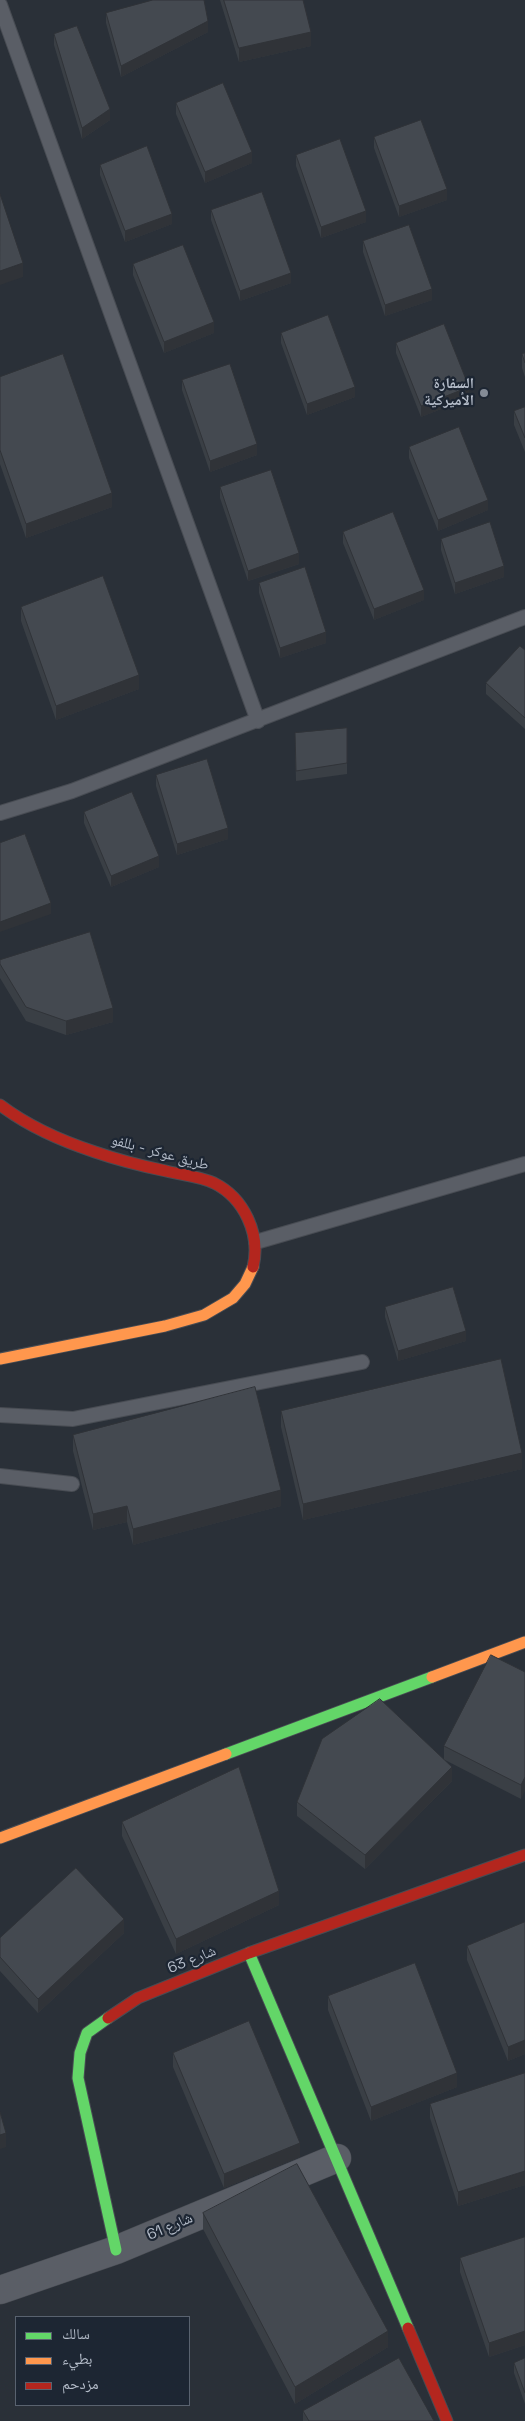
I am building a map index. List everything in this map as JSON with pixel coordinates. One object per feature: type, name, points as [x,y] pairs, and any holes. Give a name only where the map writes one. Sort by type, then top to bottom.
[{"type":"street","name":"طريق عوكر - بللفو","points":[[0,1105],[34,1128],[60,1140],[104,1155],[216,1184],[239,1203],[248,1218],[256,1242],[251,1268],[241,1291],[226,1304],[206,1315],[164,1326],[0,1359]]},
{"type":"street","points":[[0,1838],[525,1642]]},
{"type":"street","name":"شارع 63","points":[[116,2250],[78,2078],[80,2053],[87,2034],[138,1998],[249,1953],[525,1855]]},
{"type":"street","points":[[249,1953],[446,2421]]},
{"type":"street","name":"شارع 61","points":[[0,2290],[116,2250],[336,2158]]},
{"type":"lane","points":[[0,5],[258,721]]},
{"type":"lane","points":[[0,813],[72,791],[525,617]]},
{"type":"lane","points":[[256,1242],[525,1164]]},
{"type":"lane","points":[[0,1414],[73,1419],[362,1362]]},
{"type":"lane","points":[[0,1476],[72,1484]]},
{"type":"building","points":[[153,0],[204,0],[208,21],[121,66],[106,13]]},
{"type":"building","points":[[224,0],[303,0],[311,32],[239,48]]},
{"type":"building","points":[[77,26],[110,109],[82,128],[54,34]]},
{"type":"building","points":[[223,83],[252,152],[205,172],[176,103]]},
{"type":"building","points":[[421,120],[447,189],[399,206],[374,137]]},
{"type":"building","points":[[340,139],[366,211],[321,227],[296,155]]},
{"type":"building","points":[[147,146],[172,214],[125,231],[100,165]]},
{"type":"building","points":[[262,192],[291,273],[240,291],[211,210]]},
{"type":"building","points":[[0,194],[23,263],[0,271]]},
{"type":"building","points":[[409,225],[432,289],[385,305],[363,241]]},
{"type":"building","points":[[183,245],[214,322],[164,342],[133,264]]},
{"type":"building","points":[[328,315],[355,387],[307,404],[281,333]]},
{"type":"building","points":[[444,324],[469,387],[421,406],[396,343]]},
{"type":"building","points":[[63,354],[112,493],[26,524],[0,450],[0,377]]},
{"type":"building","points":[[230,364],[257,444],[210,461],[182,380]]},
{"type":"building","points":[[525,407],[525,438],[514,411]]},
{"type":"building","points":[[459,427],[488,500],[438,520],[409,447]]},
{"type":"building","points":[[271,470],[299,553],[248,571],[220,487]]},
{"type":"building","points":[[393,512],[424,590],[374,609],[343,532]]},
{"type":"building","points":[[490,522],[504,566],[455,583],[441,539]]},
{"type":"building","points":[[305,567],[326,632],[280,648],[259,583]]},
{"type":"building","points":[[103,576],[139,675],[56,706],[21,607]]},
{"type":"building","points":[[520,646],[525,650],[525,718],[486,683]]},
{"type":"building","points":[[347,728],[347,763],[296,771],[295,733]]},
{"type":"building","points":[[207,759],[228,828],[177,844],[156,775]]},
{"type":"building","points":[[132,792],[159,856],[111,876],[84,812]]},
{"type":"building","points":[[25,834],[51,903],[0,922],[0,843]]},
{"type":"building","points":[[90,932],[113,1008],[66,1021],[26,1007],[0,964],[0,960]]},
{"type":"building","points":[[453,1287],[466,1331],[398,1351],[385,1307]]},
{"type":"building","points":[[501,1359],[522,1453],[303,1504],[281,1411]]},
{"type":"building","points":[[255,1387],[281,1490],[133,1529],[127,1506],[93,1514],[73,1435]]},
{"type":"building","points":[[491,1655],[525,1672],[525,1777],[521,1785],[444,1746]]},
{"type":"building","points":[[380,1699],[452,1767],[365,1855],[297,1802],[322,1739]]},
{"type":"building","points":[[239,1767],[279,1891],[176,1939],[122,1822]]},
{"type":"building","points":[[76,1868],[124,1919],[38,1999],[0,1957],[0,1938]]},
{"type":"building","points":[[525,1922],[525,2040],[508,2047],[467,1946]]},
{"type":"building","points":[[415,1963],[457,2073],[371,2107],[328,1996]]},
{"type":"building","points":[[249,2021],[300,2143],[224,2174],[173,2053]]},
{"type":"building","points":[[525,2073],[525,2171],[458,2192],[430,2104]]},
{"type":"building","points":[[0,2112],[6,2133],[0,2135]]},
{"type":"building","points":[[297,2164],[388,2331],[295,2387],[203,2213]]},
{"type":"building","points":[[525,2237],[525,2331],[489,2343],[460,2258]]},
{"type":"building","points":[[399,2358],[434,2421],[309,2421],[303,2411]]},
{"type":"building","points":[[525,2358],[525,2393],[514,2363]]},
{"type":"traffic: fast","points":[[226,1754],[432,1677]]},
{"type":"traffic: fast","points":[[249,1953],[408,2328]]},
{"type":"traffic: fast","points":[[108,2018],[87,2033],[80,2053],[78,2078],[116,2250]]},
{"type":"traffic: slow","points":[[0,1359],[165,1326],[204,1315],[233,1298],[245,1284],[253,1267]]},
{"type":"traffic: slow","points":[[432,1677],[525,1642]]},
{"type":"traffic: slow","points":[[0,1838],[226,1754]]},
{"type":"traffic: jam","points":[[0,1105],[34,1127],[70,1143],[130,1163],[202,1179],[214,1183],[225,1190],[242,1207],[248,1218],[255,1242],[253,1267]]},
{"type":"traffic: jam","points":[[108,2018],[138,1998],[249,1953],[525,1855]]},
{"type":"traffic: jam","points":[[408,2328],[447,2421]]},
{"type":"place","name":"السفارة الأميركية","points":[[484,393]]}]
